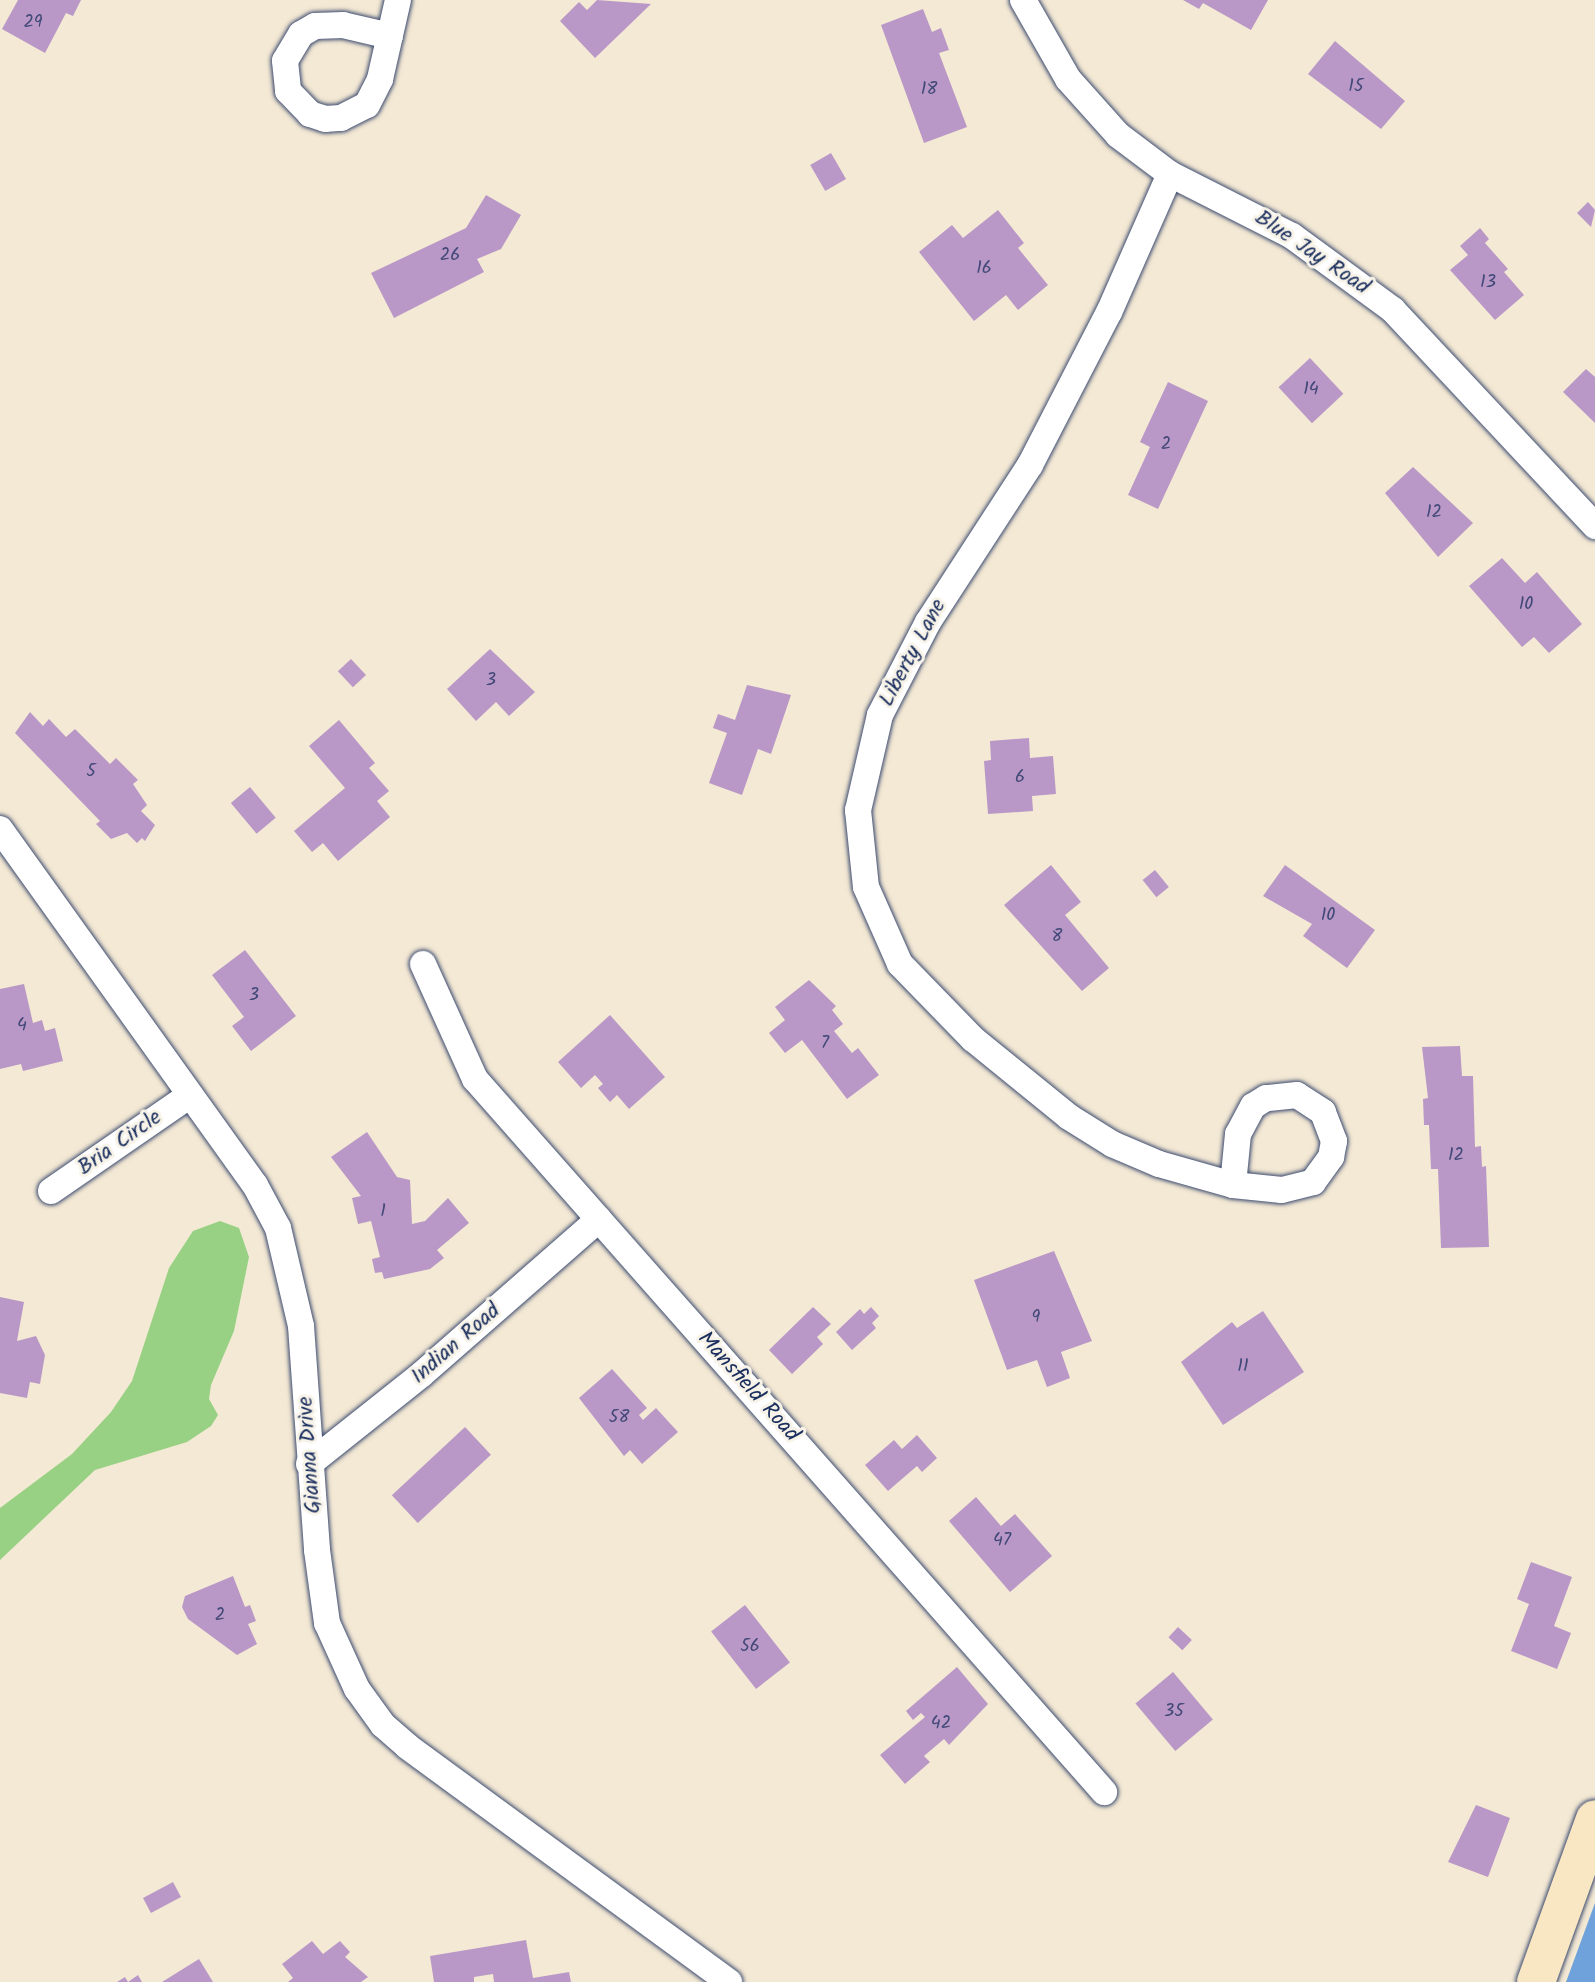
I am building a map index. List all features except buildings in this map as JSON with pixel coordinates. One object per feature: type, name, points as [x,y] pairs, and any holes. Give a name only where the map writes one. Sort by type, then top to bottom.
[{"type":"main road","points":[[1536,1982],[1595,1819]]},
{"type":"street","points":[[390,36],[398,0]]},
{"type":"street","name":"Blue Jay Road","points":[[1023,0],[1046,45],[1090,108],[1170,174],[1292,236],[1393,310],[1595,526]]},
{"type":"street","name":"Liberty Lane","points":[[1170,174],[1109,312],[1030,465],[928,622],[880,715],[858,810],[866,887],[900,964],[973,1039],[1069,1117],[1112,1144],[1233,1185]]},
{"type":"street","name":"Gianna Drive","points":[[0,829],[255,1185],[281,1240],[301,1326],[309,1464],[327,1623],[338,1653],[383,1725],[483,1805],[729,1982]]},
{"type":"street","name":"Mansfield Road","points":[[423,964],[475,1079],[1104,1792]]},
{"type":"street","name":"Bria Circle","points":[[51,1191],[190,1095]]},
{"type":"street","name":"Indian Road","points":[[309,1464],[422,1374],[599,1219]]},
{"type":"green space","points":[[220,1221],[239,1228],[249,1257],[234,1331],[211,1385],[209,1399],[218,1415],[211,1426],[187,1442],[95,1470],[0,1560],[0,1508],[72,1454],[111,1412],[132,1381],[169,1268],[193,1231]]},
{"type":"water","points":[[1595,1903],[1595,1982],[1566,1982]]}]
